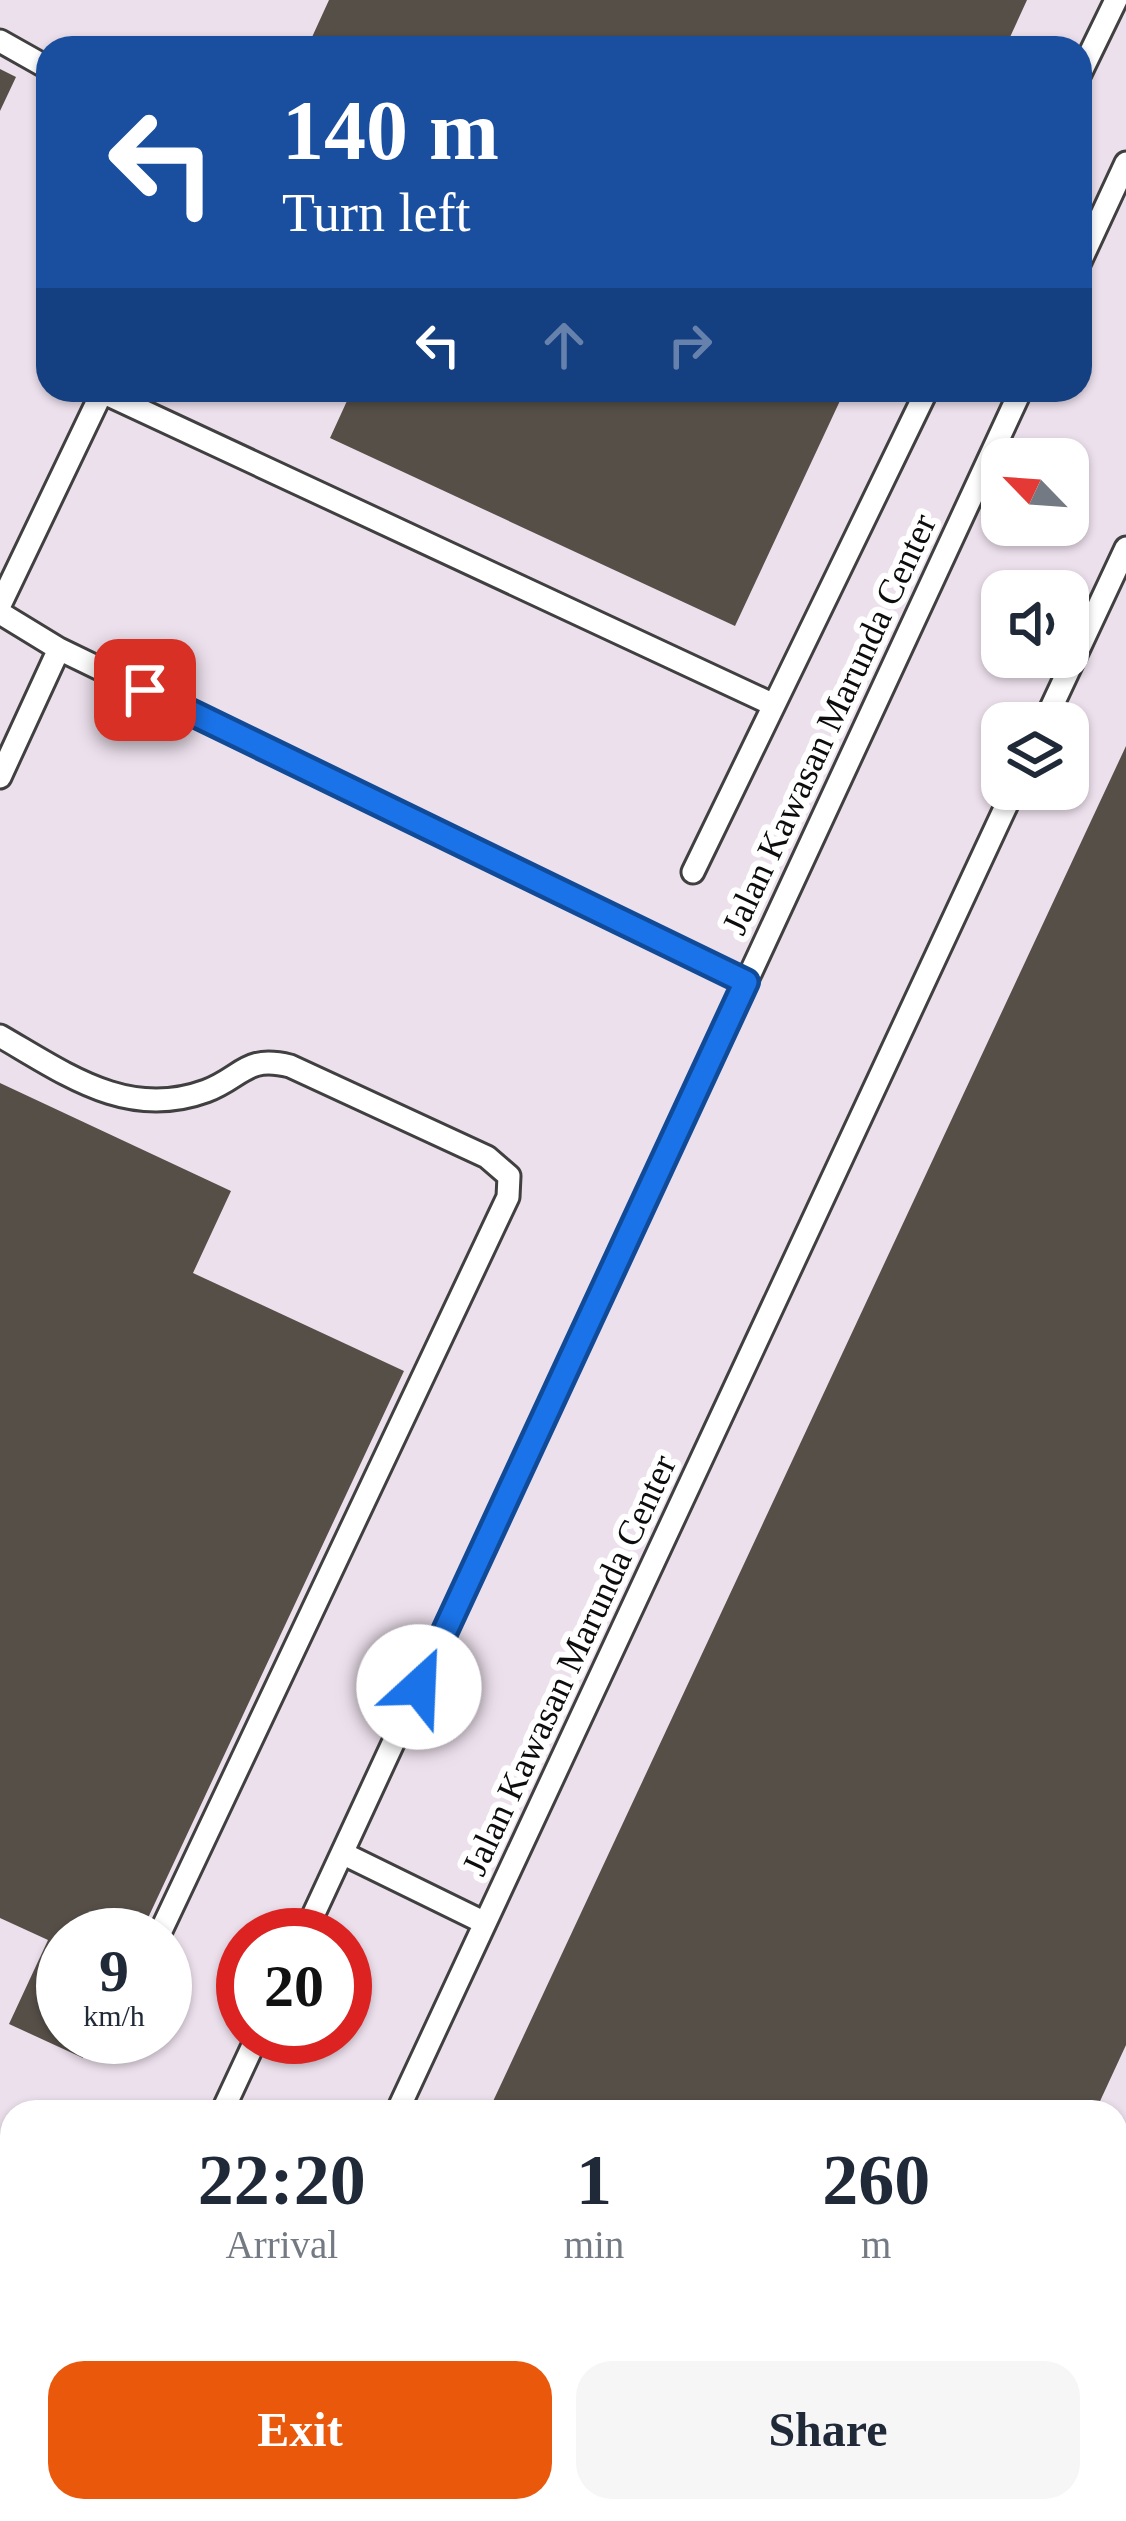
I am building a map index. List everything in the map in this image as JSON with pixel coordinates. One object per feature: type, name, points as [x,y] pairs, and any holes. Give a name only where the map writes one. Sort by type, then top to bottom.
[{"type":"lane","points":[[1092,49],[1116,0]]},
{"type":"lane","points":[[0,41],[36,61]]},
{"type":"lane","points":[[1092,236],[1126,163]]},
{"type":"lane","points":[[98,402],[0,609],[59,649],[746,982]]},
{"type":"lane","points":[[127,402],[774,705]]},
{"type":"lane","points":[[694,872],[921,402]]},
{"type":"lane","name":"Jalan Kawasan Marunda Center","points":[[317,1908],[1015,402]]},
{"type":"lane","points":[[1054,702],[1126,548]]},
{"type":"lane","points":[[0,777],[59,649]]},
{"type":"lane","name":"Jalan Kawasan Marunda Center","points":[[403,2100],[1003,810]]},
{"type":"lane","points":[[0,1036],[115,1097],[159,1101],[220,1084],[248,1064],[268,1061],[290,1066],[487,1157],[509,1176],[508,1197],[172,1908]]},
{"type":"lane","points":[[342,1853],[485,1923]]},
{"type":"lane","points":[[228,2100],[244,2064]]},
{"type":"shaded area","points":[[0,0],[1126,0],[1126,2100],[0,2100]]},
{"type":"building","points":[[329,0],[1027,0],[1010,36],[312,36]]},
{"type":"building","points":[[0,69],[16,77],[0,111]]},
{"type":"building","points":[[346,402],[839,402],[735,626],[330,438]]},
{"type":"building","points":[[1126,746],[1126,2045],[1101,2100],[494,2100]]},
{"type":"building","points":[[0,1083],[231,1191],[193,1273],[404,1371],[153,1908],[36,1908],[36,1934],[0,1918]]},
{"type":"building","points":[[36,1966],[36,2036],[9,2024]]},
{"type":"route","points":[[145,690],[746,982],[419,1687]]}]
